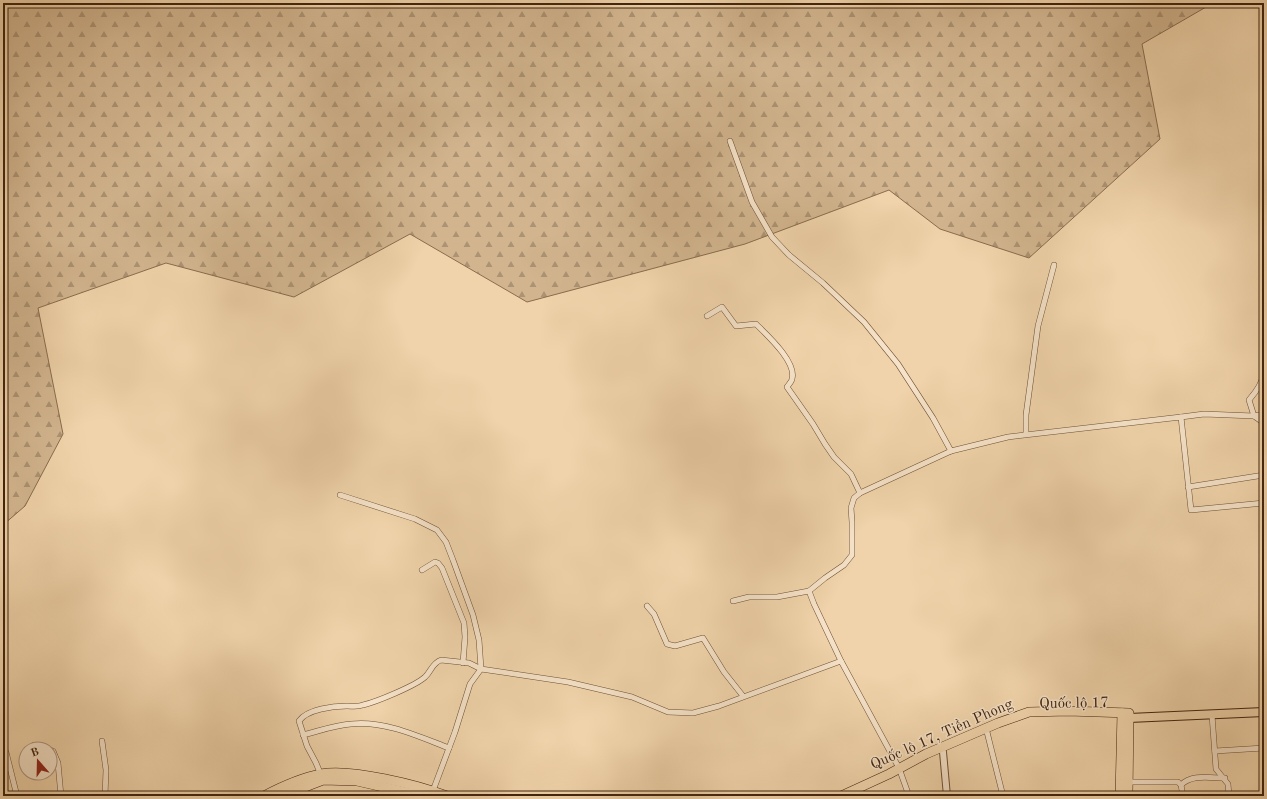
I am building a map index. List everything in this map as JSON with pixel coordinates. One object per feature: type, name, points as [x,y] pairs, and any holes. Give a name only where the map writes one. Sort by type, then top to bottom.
[{"type":"highway","name":"Quốc lộ 17, Tiền Phong","points":[[939,752],[998,723],[1029,712],[1068,711],[1125,715]]},
{"type":"highway","name":"Quốc lộ 17","points":[[939,752],[1007,724],[1031,718],[1053,716],[1125,715]]},
{"type":"highway","name":"Quốc lộ 17","points":[[1120,796],[1120,776],[1125,715]]},
{"type":"highway","name":"Quốc lộ 17","points":[[1125,715],[1128,796]]},
{"type":"highway","points":[[856,796],[927,756],[939,752]]},
{"type":"highway","name":"Quốc lộ 17, Tiền Phong","points":[[841,796],[900,771]]},
{"type":"highway","points":[[264,796],[284,786],[343,772],[382,779],[447,796]]},
{"type":"highway","points":[[282,796],[322,777],[357,781],[422,796]]},
{"type":"main road","points":[[1125,715],[1264,707]]},
{"type":"main road","points":[[1125,715],[1212,715],[1264,712]]},
{"type":"street","points":[[730,141],[752,202],[772,237],[789,255],[824,283],[864,322],[898,364],[933,418],[951,451]]},
{"type":"street","points":[[1026,434],[1026,415],[1038,326],[1054,265]]},
{"type":"street","points":[[707,316],[722,307],[736,326],[756,324],[775,344],[787,360],[792,372],[792,380],[787,387],[834,457],[851,474],[860,493]]},
{"type":"street","points":[[1264,373],[1263,380],[1257,392],[1249,400],[1254,416],[1264,422]]},
{"type":"street","points":[[733,601],[749,597],[777,597],[809,591],[844,565],[852,555],[852,522],[850,508],[854,498],[860,493],[951,451],[1026,434],[1204,414],[1254,416],[1264,414]]},
{"type":"street","points":[[1181,417],[1191,510],[1264,503]]},
{"type":"street","points":[[1188,487],[1264,475]]},
{"type":"street","points":[[340,495],[416,519],[437,530],[446,542],[473,615],[479,640],[480,669],[470,684],[450,748],[432,793]]},
{"type":"street","points":[[422,570],[435,562],[442,568],[464,624],[465,637],[463,663]]},
{"type":"street","points":[[809,591],[841,661],[900,771],[909,796]]},
{"type":"street","points":[[647,606],[654,614],[667,644],[675,646],[703,638],[724,672],[743,696]]},
{"type":"street","points":[[322,777],[310,754],[303,736],[299,721],[301,718],[322,708],[361,706],[372,703],[425,677],[437,661],[441,660],[469,663],[480,669],[568,682],[617,692],[668,712],[693,713],[719,706],[841,661]]},
{"type":"street","points":[[1212,715],[1216,769],[1225,778],[1228,784],[1228,796]]},
{"type":"street","points":[[303,736],[351,724],[372,724],[408,732],[450,748]]},
{"type":"street","points":[[987,732],[1003,796]]},
{"type":"street","points":[[102,741],[106,770],[105,796]]},
{"type":"street","points":[[1214,751],[1264,748]]},
{"type":"street","points":[[3,749],[6,752],[17,796]]},
{"type":"street","points":[[939,752],[947,796]]},
{"type":"street","points":[[58,763],[61,796]]},
{"type":"street","points":[[1115,796],[1120,776]]},
{"type":"street","points":[[1181,785],[1185,781],[1194,778],[1225,778]]},
{"type":"street","points":[[1128,782],[1178,782],[1181,785],[1183,796]]},
{"type":"green space","points":[[3,3],[1213,3],[1142,44],[1160,139],[1029,258],[940,229],[889,190],[745,244],[527,302],[410,234],[294,297],[166,263],[38,308],[63,434],[25,506],[3,525]]}]
